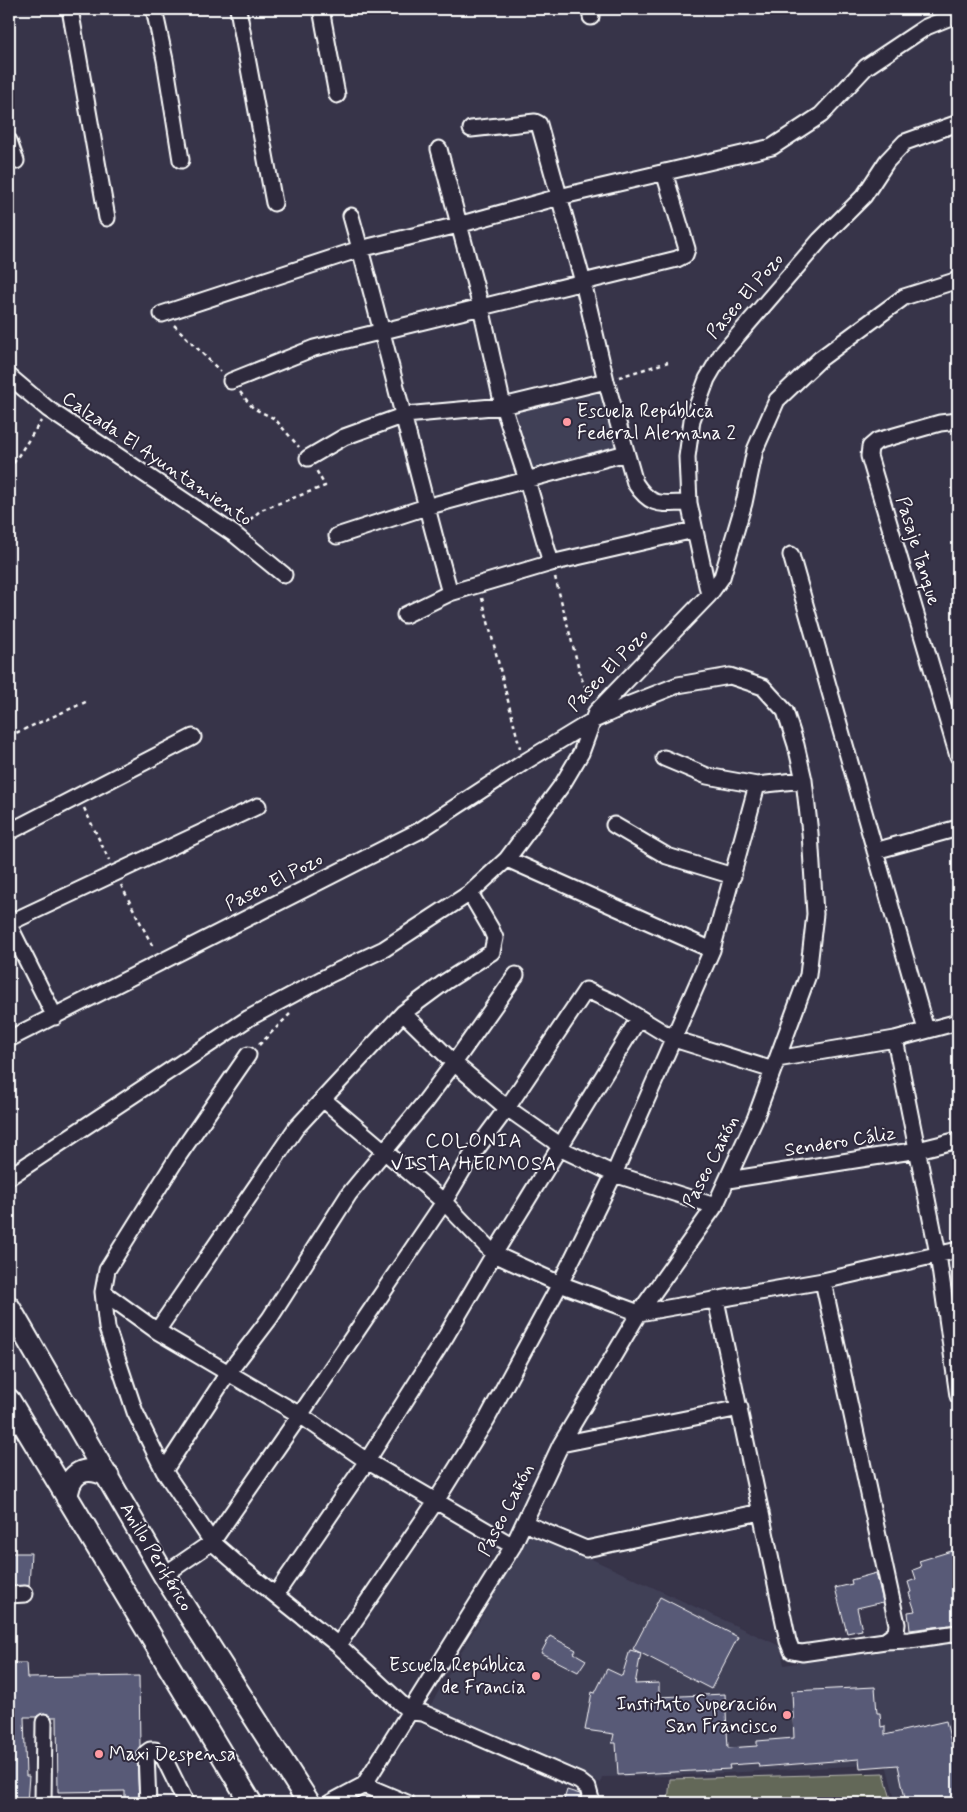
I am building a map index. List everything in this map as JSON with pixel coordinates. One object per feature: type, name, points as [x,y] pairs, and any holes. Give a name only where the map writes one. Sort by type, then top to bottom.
[{"type":"highway","name":"Anillo Periférico","points":[[9,1308],[164,1575],[309,1803]]},
{"type":"highway","points":[[9,1400],[251,1803]]},
{"type":"highway","points":[[68,1498],[68,1486],[74,1476],[85,1470],[97,1470],[108,1476]]},
{"type":"street","points":[[70,9],[107,218]]},
{"type":"street","points":[[154,9],[165,60],[180,160]]},
{"type":"street","points":[[238,9],[274,203]]},
{"type":"street","points":[[321,9],[337,95]]},
{"type":"street","points":[[162,314],[360,248],[458,225],[559,197],[772,147],[820,115],[866,67],[926,27],[958,14]]},
{"type":"street","points":[[471,130],[535,122],[539,124],[583,282],[606,380],[635,482],[642,494],[656,503],[689,503]]},
{"type":"street","name":"Paseo El Pozo","points":[[9,1039],[418,831],[594,716],[709,595],[689,503],[687,457],[692,420],[706,379],[721,355],[820,240],[864,196],[887,161],[905,142],[958,122]]},
{"type":"street","points":[[9,141],[16,161]]},
{"type":"street","points":[[439,149],[481,307],[503,406],[551,563]]},
{"type":"street","points":[[231,381],[314,348],[381,330],[677,259],[684,255],[687,249],[664,172]]},
{"type":"street","points":[[351,216],[405,415],[426,507],[450,593]]},
{"type":"street","points":[[709,595],[722,577],[744,502],[755,450],[777,400],[820,359],[904,296],[958,280]]},
{"type":"street","name":"Calzada El Ayuntamiento","points":[[9,376],[48,409],[234,534],[284,575]]},
{"type":"street","points":[[308,458],[344,437],[405,415],[503,406],[606,380]]},
{"type":"street","name":"Pasaje Tanque","points":[[958,421],[940,422],[877,441],[870,447],[869,456],[958,756]]},
{"type":"street","points":[[337,536],[426,507],[626,453]]},
{"type":"street","points":[[405,615],[450,593],[551,563],[694,530]]},
{"type":"street","points":[[791,554],[926,1030]]},
{"type":"street","name":"Paseo Cañón","points":[[330,1803],[364,1785],[513,1546],[561,1444],[640,1313],[715,1206],[755,1119],[808,975],[815,914],[810,833],[804,780],[796,745],[785,711],[763,687],[730,676],[678,685],[594,716]]},
{"type":"street","points":[[9,1177],[249,1018],[331,974],[384,949],[470,893],[507,859],[562,785],[581,753],[594,716]]},
{"type":"street","points":[[9,832],[193,738]]},
{"type":"street","points":[[664,758],[707,776],[757,785],[804,780]]},
{"type":"street","points":[[338,1645],[436,1501],[487,1419],[560,1284],[614,1174],[712,950],[757,785]]},
{"type":"street","points":[[55,1017],[9,924],[258,806]]},
{"type":"street","points":[[614,825],[667,856],[733,876]]},
{"type":"street","points":[[875,851],[958,828]]},
{"type":"street","points":[[507,859],[712,950]]},
{"type":"street","points":[[157,1331],[296,1128],[402,1013],[445,982],[492,952],[495,938],[470,893]]},
{"type":"street","points":[[164,1471],[228,1373],[270,1318],[349,1194],[454,1063],[516,974]]},
{"type":"street","points":[[164,1575],[212,1542],[444,1202],[470,1158],[507,1108],[586,990],[615,1003],[674,1039],[775,1064],[895,1039],[958,1022]]},
{"type":"street","points":[[402,1013],[454,1063],[507,1108],[554,1141],[559,1148],[614,1174],[715,1206]]},
{"type":"street","points":[[276,1594],[367,1461],[446,1336],[494,1254],[640,1018]]},
{"type":"street","points":[[895,1039],[938,1254],[956,1366],[958,1396]]},
{"type":"street","points":[[248,1055],[179,1155],[107,1270],[103,1292],[107,1328],[135,1412],[164,1471],[212,1542],[338,1645],[410,1712],[423,1713],[579,1781],[588,1788],[592,1803]]},
{"type":"street","points":[[322,1099],[444,1202],[494,1254],[560,1284],[640,1313],[823,1281],[958,1250]]},
{"type":"street","name":"Sendero Cáliz","points":[[728,1180],[918,1150],[958,1140]]},
{"type":"street","points":[[823,1281],[897,1624],[896,1633],[885,1640]]},
{"type":"street","points":[[103,1292],[157,1331],[300,1415],[367,1461],[513,1546]]},
{"type":"street","points":[[716,1300],[740,1408],[760,1512],[792,1652],[802,1653],[885,1640],[910,1640],[958,1633]]},
{"type":"street","points":[[561,1444],[740,1408]]},
{"type":"street","points":[[524,1523],[586,1549],[760,1512]]},
{"type":"street","points":[[9,1595],[25,1594]]},
{"type":"street","points":[[43,1803],[44,1722]]},
{"type":"street","points":[[148,1803],[146,1753],[150,1750],[155,1750],[164,1758],[186,1803]]},
{"type":"street","points":[[364,1785],[407,1803]]},
{"type":"path","points":[[162,314],[231,381],[253,408],[275,419],[308,458],[325,486],[262,510],[234,534]]},
{"type":"path","points":[[606,380],[668,362]]},
{"type":"path","points":[[9,470],[48,409]]},
{"type":"path","points":[[551,563],[581,676],[594,716]]},
{"type":"path","points":[[478,585],[523,763]]},
{"type":"path","points":[[9,736],[88,701]]},
{"type":"shaded area","name":"Escuela República Federal Alemana 2","points":[[602,375],[622,449],[532,470],[512,396]]},
{"type":"shaded area","name":"Instituto Superación San Francisco","points":[[531,1531],[780,1646],[784,1665],[958,1636],[958,1803],[896,1803],[886,1764],[668,1776],[602,1777],[601,1783],[429,1708]]},
{"type":"green space","points":[[884,1773],[892,1803],[668,1803],[670,1779]]},
{"type":"building","points":[[958,1549],[958,1624],[910,1630],[908,1612],[915,1611],[909,1593],[911,1592],[908,1582],[916,1579],[913,1570],[921,1567],[919,1561]]},
{"type":"building","points":[[9,1553],[31,1553],[29,1586],[9,1586],[11,1567],[9,1567]]},
{"type":"building","points":[[876,1573],[883,1602],[857,1608],[862,1630],[847,1633],[835,1588],[852,1584],[851,1580]]},
{"type":"building","points":[[660,1597],[738,1637],[711,1689],[633,1649]]},
{"type":"building","points":[[550,1636],[576,1650],[574,1653],[586,1660],[578,1672],[541,1653]]},
{"type":"building","points":[[630,1650],[641,1653],[635,1684],[659,1683],[659,1697],[725,1694],[728,1748],[757,1746],[757,1741],[794,1738],[792,1691],[875,1687],[877,1713],[880,1713],[881,1727],[885,1726],[885,1735],[946,1721],[958,1772],[958,1803],[906,1803],[898,1765],[860,1768],[859,1759],[759,1767],[758,1763],[729,1765],[730,1769],[618,1775],[616,1743],[612,1743],[614,1734],[585,1730],[592,1692],[595,1693],[607,1669],[622,1676]]},
{"type":"building","name":"Maxi Despensa","points":[[9,1663],[26,1663],[27,1678],[139,1676],[140,1746],[137,1753],[139,1803],[125,1803],[125,1791],[58,1792],[57,1717],[44,1713],[36,1717],[24,1717],[26,1776],[29,1776],[27,1803],[9,1803]]},
{"type":"building","points":[[567,1790],[580,1794],[582,1803],[563,1803]]},
{"type":"place","name":"Escuela República Federal Alemana 2","points":[[567,422]]},
{"type":"place","name":"Escuela República de Francia","points":[[536,1676]]},
{"type":"place","name":"Instituto Superación San Francisco","points":[[787,1715]]},
{"type":"place","name":"Maxi Despensa","points":[[99,1754]]},
{"type":"district","name":"COLONIA VISTA HERMOSA","points":[[474,1152]]}]
